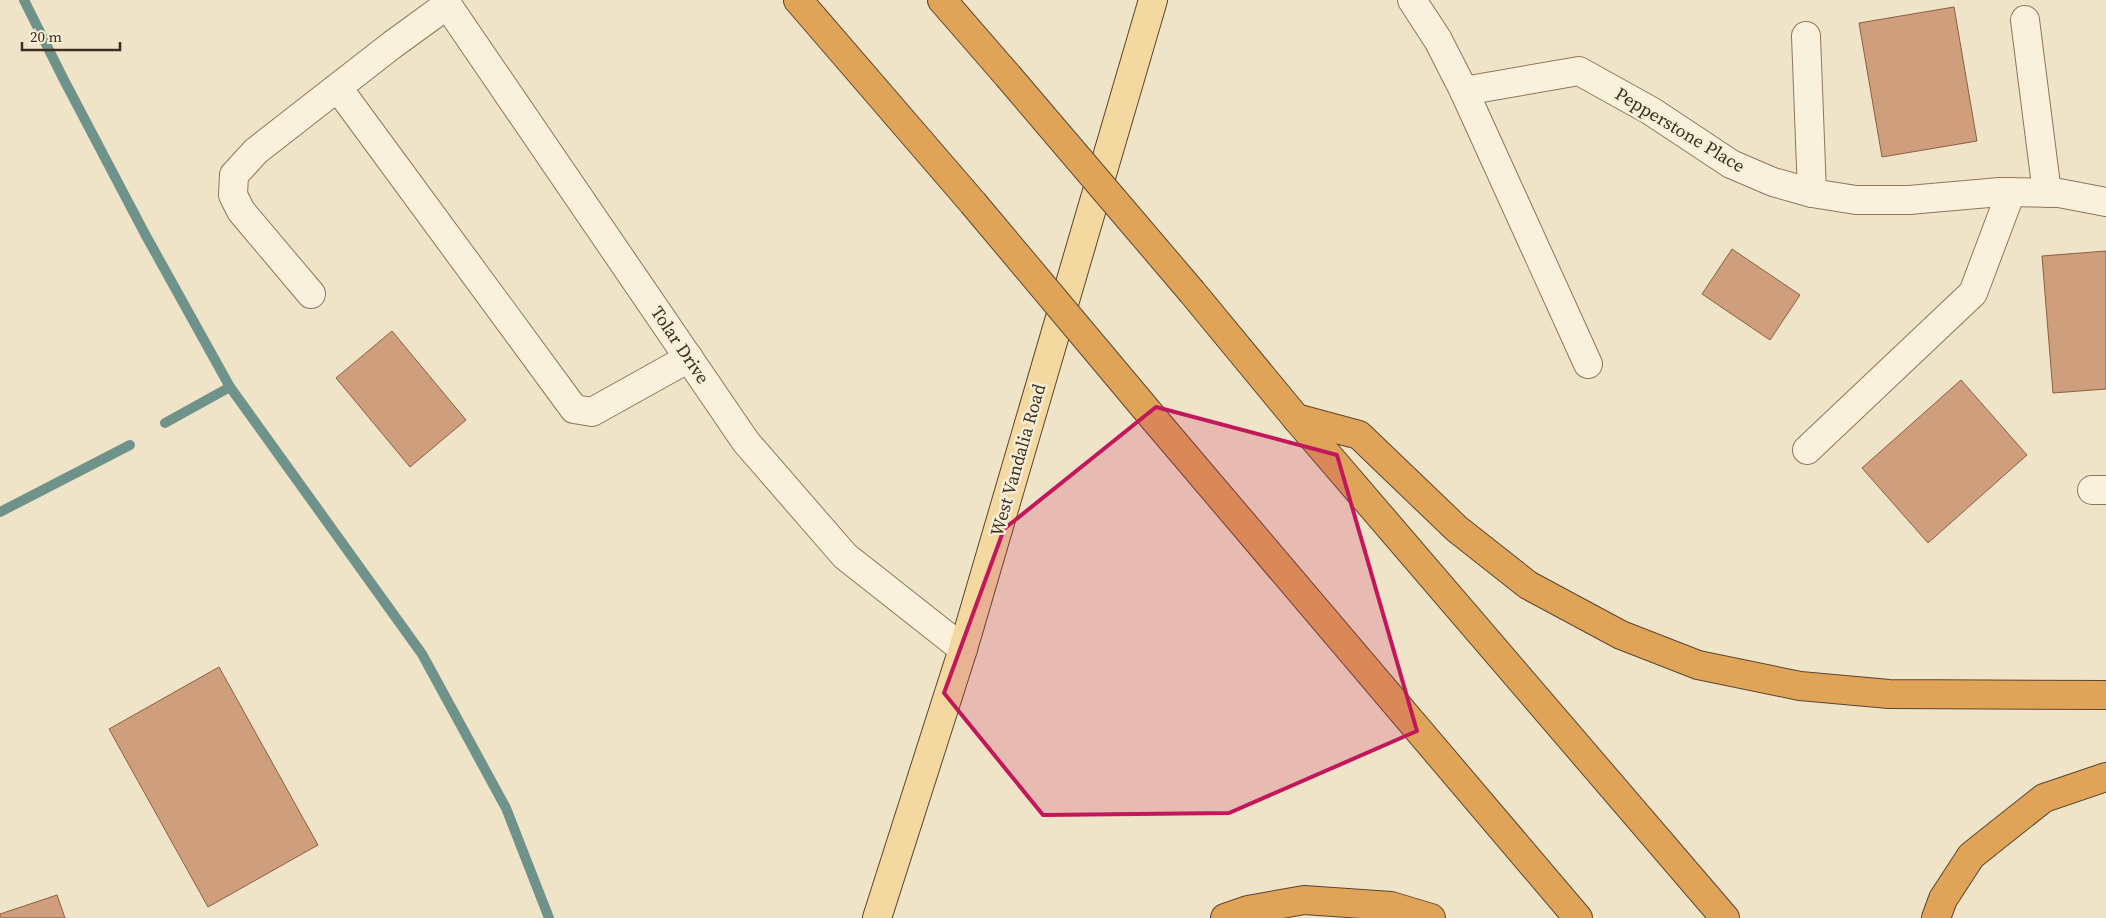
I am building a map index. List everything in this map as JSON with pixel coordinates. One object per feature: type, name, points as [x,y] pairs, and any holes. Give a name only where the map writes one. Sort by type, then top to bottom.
[{"type":"highway","points":[[798,0],[973,203],[1578,918]]},
{"type":"highway","points":[[942,0],[1192,292],[1296,418],[1725,918]]},
{"type":"highway","points":[[1296,418],[1359,435],[1456,529],[1528,585],[1621,635],[1698,665],[1800,686],[1889,694],[2106,695]]},
{"type":"highway","points":[[1936,918],[1942,899],[1971,856],[2044,798],[2106,777]]},
{"type":"highway","points":[[1225,918],[1248,910],[1304,900],[1391,906],[1431,918]]},
{"type":"main road","name":"West Vandalia Road","points":[[877,918],[963,649],[1153,0]]},
{"type":"street","points":[[1412,0],[1438,40],[1464,90],[1588,364]]},
{"type":"street","name":"Tolar Drive","points":[[445,3],[746,442],[845,556],[963,649]]},
{"type":"street","points":[[311,294],[240,211],[233,195],[234,174],[256,151],[445,3]]},
{"type":"street","points":[[2025,20],[2046,193]]},
{"type":"street","points":[[1806,36],[1812,193]]},
{"type":"street","name":"Pepperstone Place","points":[[1464,90],[1579,71],[1652,111],[1731,164],[1773,182],[1812,193],[1856,200],[1909,200],[2011,192],[2059,193],[2106,202]]},
{"type":"street","points":[[338,88],[574,410],[592,412],[689,358]]},
{"type":"street","points":[[1807,450],[1973,293],[2011,192]]},
{"type":"highlighted area","points":[[1156,407],[1337,455],[1417,731],[1229,813],[1043,815],[944,693],[1004,529]]},
{"type":"building","points":[[1954,7],[1977,141],[1882,157],[1859,23]]},
{"type":"building","points":[[1732,249],[1800,295],[1770,340],[1702,294]]},
{"type":"building","points":[[2106,251],[2106,389],[2053,393],[2042,256]]},
{"type":"building","points":[[392,331],[466,420],[410,467],[336,378]]},
{"type":"building","points":[[1961,380],[2027,455],[1928,543],[1862,468]]},
{"type":"building","points":[[219,667],[318,845],[208,907],[109,729]]},
{"type":"building","points":[[57,895],[65,918],[0,918],[0,914]]},
{"type":"waterway","points":[[24,0],[145,234],[230,387],[422,654],[506,808],[549,918]]},
{"type":"waterway","points":[[165,423],[230,387]]},
{"type":"waterway","points":[[0,512],[130,445]]}]
